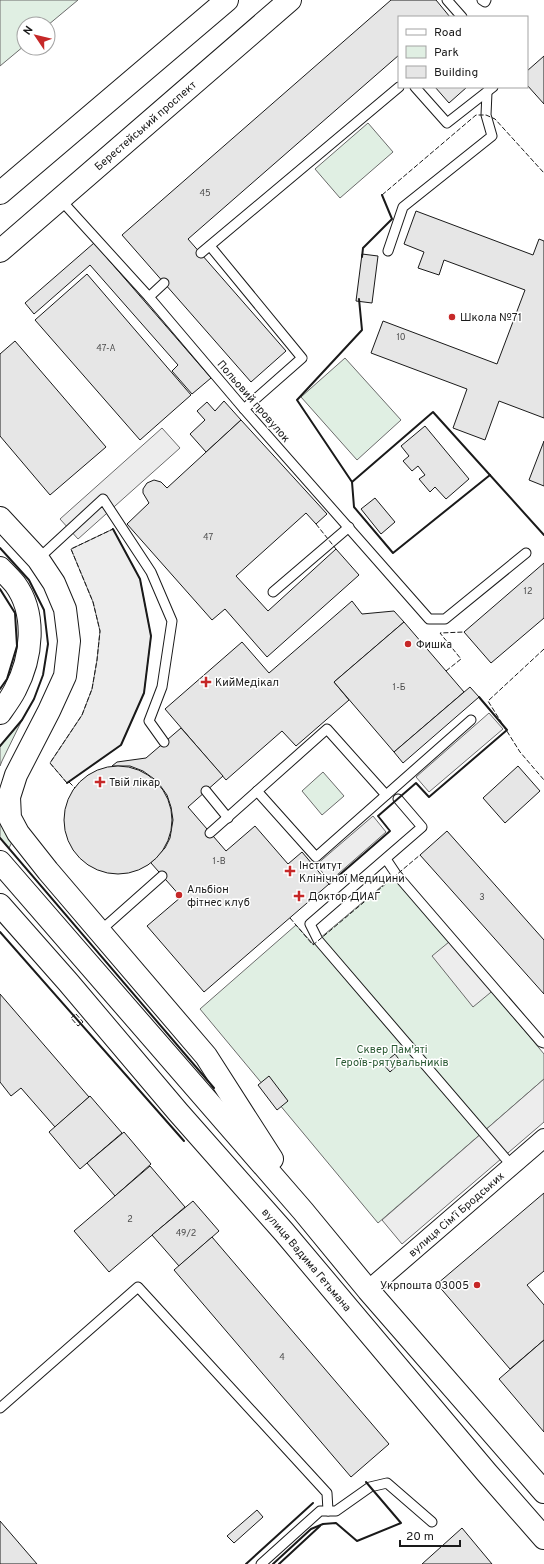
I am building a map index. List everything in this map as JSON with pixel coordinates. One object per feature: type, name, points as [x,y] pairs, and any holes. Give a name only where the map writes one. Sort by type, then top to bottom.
[{"type":"main road","points":[[0,193],[227,0]]},
{"type":"main road","name":"Берестейський проспект","points":[[0,251],[290,0]]},
{"type":"main road","points":[[0,518],[38,560],[54,583],[65,609],[69,641],[65,676],[16,775],[9,797],[10,818],[18,833],[48,871],[206,1056],[304,1211]]},
{"type":"main road","points":[[0,568],[15,584],[26,605],[30,628],[27,659],[16,690],[0,713]]},
{"type":"main road","points":[[0,862],[304,1211],[368,1290],[544,1492]]},
{"type":"main road","name":"вулиця Вадима Гетьмана","points":[[0,905],[68,982],[178,1112],[284,1232],[482,1467],[544,1538]]},
{"type":"street","name":"вулиця Сімʼї Бродських","points":[[368,1290],[544,1138]]},
{"type":"lane","points":[[447,0],[461,16]]},
{"type":"lane","points":[[482,0],[485,2],[486,0]]},
{"type":"lane","points":[[201,253],[398,88]]},
{"type":"lane","points":[[416,88],[447,124],[490,90]]},
{"type":"lane","points":[[388,251],[403,207],[492,136],[486,115],[490,90]]},
{"type":"lane","name":"Польовий провулок","points":[[60,199],[149,297],[244,409],[429,619],[445,619],[526,553]]},
{"type":"lane","points":[[210,246],[302,358],[244,409]]},
{"type":"lane","points":[[149,297],[164,283]]},
{"type":"lane","points":[[38,560],[104,499],[151,572],[172,621],[162,687],[149,721],[164,742]]},
{"type":"lane","points":[[272,592],[349,527]]},
{"type":"lane","points":[[257,791],[316,857],[471,720]]},
{"type":"lane","points":[[210,833],[327,729],[386,795]]},
{"type":"lane","points":[[206,791],[228,818]]},
{"type":"lane","points":[[398,798],[422,827],[310,924],[318,940],[512,1166]]},
{"type":"lane","points":[[386,859],[396,874],[541,1042],[544,1043]]},
{"type":"lane","points":[[100,931],[162,876]]},
{"type":"lane","points":[[0,1408],[138,1287],[326,1493],[328,1511]]},
{"type":"lane","points":[[261,1564],[320,1511],[336,1510],[370,1487],[387,1483],[432,1522]]},
{"type":"green space","points":[[0,0],[78,0],[56,18],[56,16],[16,16],[16,53],[0,66]]},
{"type":"green space","points":[[368,123],[393,152],[340,198],[315,169]]},
{"type":"green space","points":[[345,358],[401,420],[357,460],[301,397]]},
{"type":"green space","points":[[22,720],[2,761],[0,766],[0,746]]},
{"type":"green space","points":[[323,772],[344,796],[322,815],[302,791]]},
{"type":"green space","points":[[0,819],[12,842],[9,848],[0,838]]},
{"type":"green space","name":"Сквер Пам'яті Героїв-рятувальників","points":[[395,875],[544,1054],[544,1079],[378,1223],[200,1009],[296,925],[313,944]]},
{"type":"shaded area","points":[[162,428],[180,448],[78,539],[60,519]]},
{"type":"shaded area","points":[[113,529],[140,579],[151,636],[144,693],[121,745],[67,783],[50,763],[82,715],[92,689],[100,631],[93,602],[71,549]]},
{"type":"shaded area","points":[[489,713],[503,729],[429,792],[416,777]]},
{"type":"shaded area","points":[[373,816],[386,832],[330,881],[316,865]]},
{"type":"shaded area","points":[[455,937],[496,988],[473,1007],[432,956]]},
{"type":"shaded area","points":[[544,1079],[544,1122],[402,1244],[382,1220]]},
{"type":"building","points":[[391,0],[436,0],[449,16],[398,16],[398,56],[188,239],[286,351],[251,382],[122,235]]},
{"type":"building","points":[[544,56],[544,104],[528,86],[528,70]]},
{"type":"building","points":[[436,88],[466,88],[449,103]]},
{"type":"building","points":[[416,211],[533,255],[539,239],[544,241],[544,418],[499,401],[485,440],[453,428],[467,389],[371,353],[383,321],[497,364],[525,290],[444,260],[439,275],[418,268],[424,252],[404,244]]},
{"type":"building","points":[[94,243],[211,378],[192,394],[172,371],[178,365],[90,265],[34,314],[25,303]]},
{"type":"building","points":[[362,254],[378,256],[372,303],[356,301]]},
{"type":"building","points":[[87,274],[191,395],[140,440],[35,320]]},
{"type":"building","points":[[15,341],[106,447],[50,495],[0,436],[0,354]]},
{"type":"building","points":[[224,401],[241,420],[206,452],[190,434],[205,420],[197,411],[207,402],[215,411]]},
{"type":"building","points":[[241,420],[327,514],[316,524],[306,513],[236,576],[268,611],[336,549],[359,575],[267,657],[225,609],[212,620],[127,524],[149,503],[143,493],[143,489],[147,483],[154,480],[161,482],[167,488]]},
{"type":"building","points":[[425,426],[469,479],[446,499],[435,487],[430,492],[419,479],[425,475],[418,466],[412,471],[403,461],[409,456],[401,446]]},
{"type":"building","points":[[544,441],[544,486],[529,480]]},
{"type":"building","points":[[375,498],[395,522],[381,534],[361,509]]},
{"type":"building","points":[[544,563],[544,618],[491,663],[464,632]]},
{"type":"building","points":[[352,601],[362,614],[394,611],[404,622],[334,682],[349,700],[296,746],[282,731],[226,780],[165,709],[242,642],[269,673]]},
{"type":"building","points":[[404,622],[464,692],[394,752],[334,682]]},
{"type":"building","points":[[470,687],[479,697],[403,763],[394,752]]},
{"type":"building","points":[[181,728],[223,776],[188,807],[226,851],[255,826],[288,864],[302,852],[329,884],[204,992],[147,926],[181,897],[151,863],[165,848],[170,838],[173,820],[167,795],[157,781],[143,771],[130,766],[112,766],[117,762],[146,758]]},
{"type":"building","points":[[118,766],[139,770],[156,782],[168,799],[172,820],[168,841],[156,858],[139,870],[118,874],[97,870],[80,858],[68,841],[64,820],[68,799],[80,782],[97,770]]},
{"type":"building","points":[[518,766],[540,791],[505,823],[483,798]]},
{"type":"building","points":[[447,831],[544,940],[544,994],[420,855]]},
{"type":"building","points":[[0,994],[89,1097],[55,1127],[21,1088],[11,1096],[0,1082]]},
{"type":"building","points":[[395,1054],[401,1062],[390,1072],[383,1064]]},
{"type":"building","points":[[269,1076],[288,1101],[277,1110],[258,1085]]},
{"type":"building","points":[[90,1096],[122,1133],[80,1169],[49,1132]]},
{"type":"building","points":[[124,1132],[151,1164],[115,1196],[87,1163]]},
{"type":"building","points":[[150,1166],[185,1207],[109,1272],[74,1231]]},
{"type":"building","points":[[544,1193],[544,1271],[527,1285],[544,1305],[544,1340],[510,1369],[437,1284]]},
{"type":"building","points":[[193,1201],[219,1231],[179,1266],[152,1235]]},
{"type":"building","points":[[212,1237],[389,1444],[351,1477],[174,1270]]},
{"type":"building","points":[[544,1340],[544,1432],[499,1379]]},
{"type":"building","points":[[257,1510],[263,1517],[234,1543],[227,1536]]},
{"type":"building","points":[[0,1521],[37,1564],[0,1564]]},
{"type":"building","points":[[462,1528],[492,1564],[422,1564]]},
{"type":"fence","points":[[382,195],[476,115],[486,115],[495,119],[544,173]]},
{"type":"fence","points":[[316,524],[336,549]]},
{"type":"fence","points":[[67,783],[50,763],[82,715],[92,689],[100,631],[93,602],[71,549],[113,529]]},
{"type":"fence","points":[[446,671],[461,659],[440,633],[464,632]]},
{"type":"fence","points":[[544,649],[488,701],[520,752],[544,780]]},
{"type":"fence","points":[[69,782],[75,788]]},
{"type":"fence","points":[[290,918],[313,945],[420,855]]},
{"type":"fence","points":[[76,1014],[83,1022],[78,1026],[71,1018],[76,1014]]},
{"type":"wall","points":[[362,257],[363,248],[392,219],[382,195]]},
{"type":"wall","points":[[359,299],[362,330],[297,400],[352,482],[433,412],[544,535]]},
{"type":"wall","points":[[352,482],[354,507],[393,553],[490,475]]},
{"type":"wall","points":[[67,783],[121,745],[144,693],[151,636],[140,579],[113,529]]},
{"type":"wall","points":[[0,548],[29,580],[44,610],[48,644],[43,675],[34,699],[22,720],[0,746]]},
{"type":"wall","points":[[0,589],[15,613],[17,646],[7,679],[0,689]]},
{"type":"wall","points":[[329,884],[390,831],[378,816],[416,783],[429,797],[507,730],[479,697]]},
{"type":"wall","points":[[0,838],[214,1088]]},
{"type":"wall","points":[[0,932],[184,1141]]},
{"type":"wall","points":[[273,1564],[311,1529],[323,1524],[336,1523],[357,1541],[401,1523],[366,1482]]},
{"type":"wall","points":[[246,1564],[313,1503]]},
{"type":"wall","points":[[279,1564],[320,1526]]},
{"type":"place","name":"Школа №71","points":[[452,317]]},
{"type":"place","name":"Фишка","points":[[408,644]]},
{"type":"place","name":"КийМедікал","points":[[206,682]]},
{"type":"place","name":"Твій лікар","points":[[100,782]]},
{"type":"place","name":"Інститут Клінічної Медицини","points":[[290,871]]},
{"type":"place","name":"Альбіон фітнес клуб","points":[[179,895]]},
{"type":"place","name":"Доктор ДИАГ","points":[[299,896]]},
{"type":"place","name":"Укрпошта 03005","points":[[477,1285]]}]
